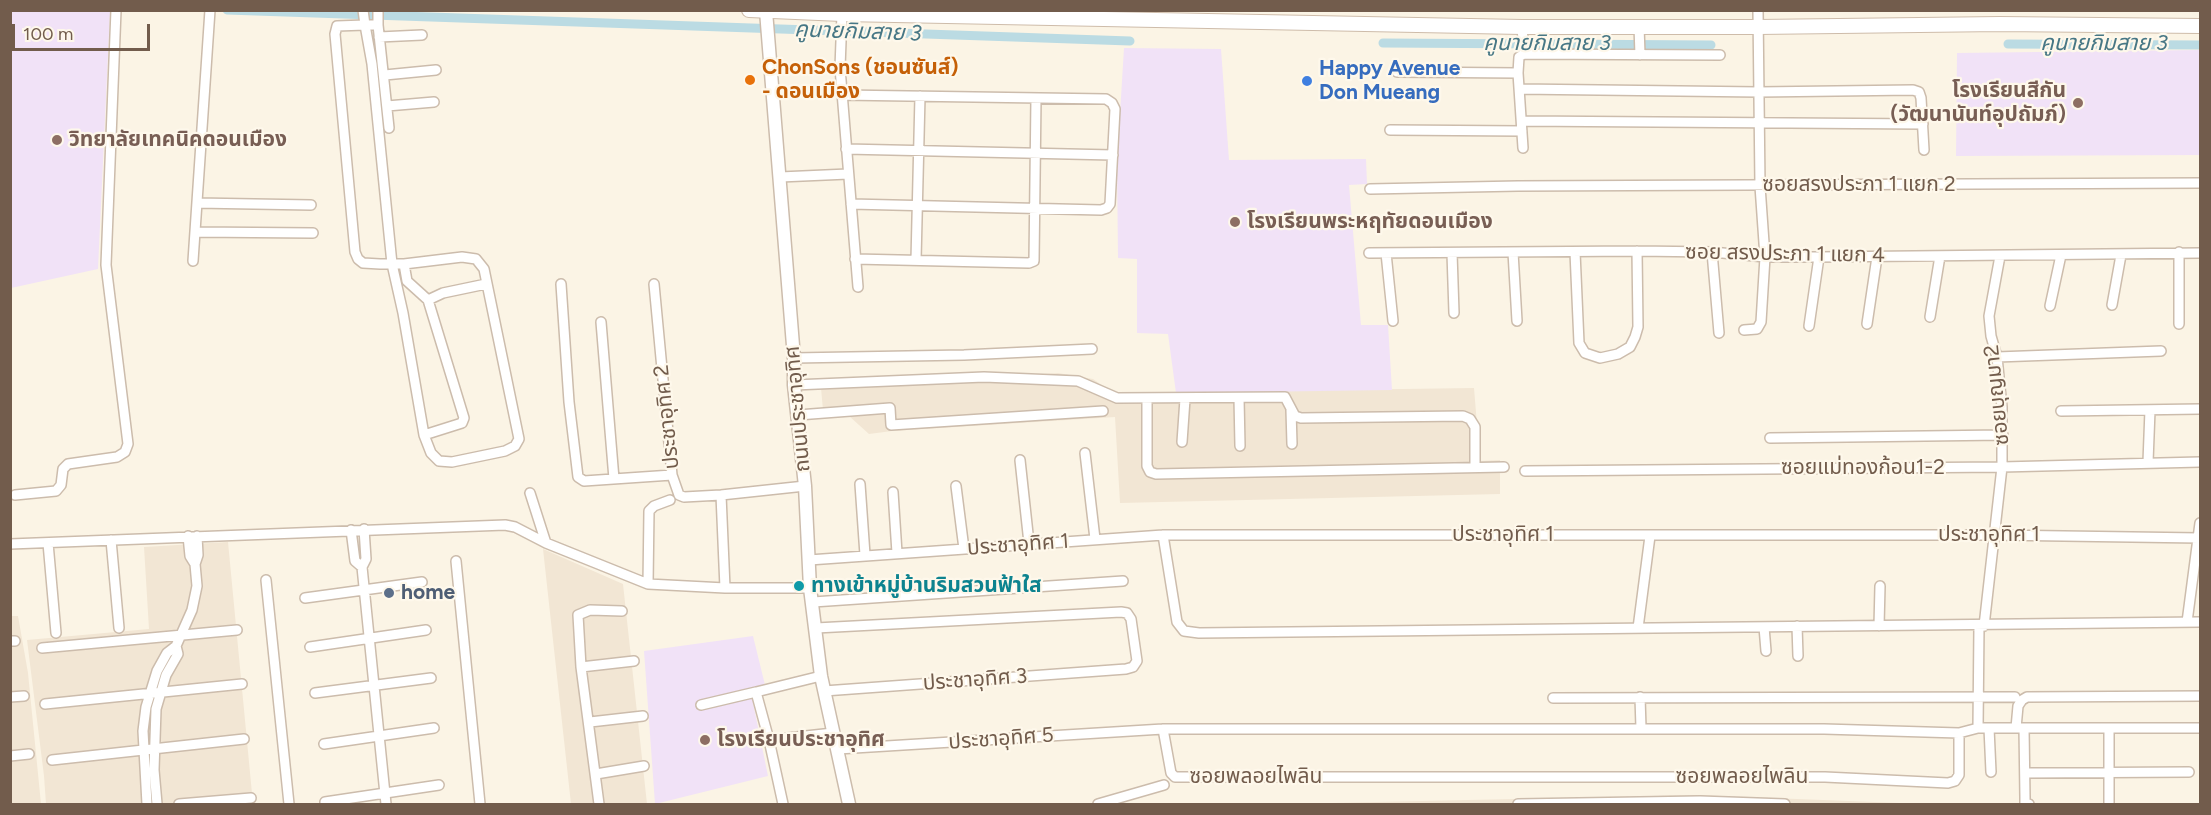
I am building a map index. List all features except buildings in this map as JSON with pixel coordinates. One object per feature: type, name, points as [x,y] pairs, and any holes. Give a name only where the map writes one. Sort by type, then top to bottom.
[{"type":"main road","points":[[749,10],[766,23],[1054,14],[1522,32],[1639,32],[1758,27],[2000,24],[2200,26]]},
{"type":"street","points":[[15,495],[56,491],[61,484],[63,469],[68,465],[117,457],[125,452],[128,444],[106,272],[116,10]]},
{"type":"street","points":[[193,261],[210,10]]},
{"type":"street","points":[[1744,330],[1757,328],[1761,322],[1765,257],[1760,186],[1758,10]]},
{"type":"street","points":[[364,18],[372,64],[392,264],[404,313],[424,435],[431,453],[440,461],[452,462],[506,451],[515,446],[519,440],[484,269],[476,259],[462,258],[404,264],[392,264],[363,263],[358,259],[335,34],[337,26],[364,18],[378,18],[390,128]]},
{"type":"street","points":[[842,19],[840,68],[858,287]]},
{"type":"street","name":"ถนนประชาอุทิศ","points":[[766,23],[780,177],[794,358],[794,385],[805,486],[810,588],[821,676],[849,804]]},
{"type":"street","points":[[1522,32],[1523,50],[1519,57],[1518,73],[1523,148]]},
{"type":"street","points":[[1639,32],[1640,52]]},
{"type":"street","points":[[379,37],[422,36]]},
{"type":"street","points":[[1523,50],[1720,55]]},
{"type":"street","points":[[385,75],[436,70]]},
{"type":"street","points":[[1397,72],[1518,73]]},
{"type":"street","points":[[1519,88],[1759,92],[1917,90],[1921,98],[1924,150]]},
{"type":"street","points":[[842,95],[1106,99],[1113,103],[1115,109],[1110,204],[1107,208],[1101,210],[851,204]]},
{"type":"street","points":[[916,260],[920,96]]},
{"type":"street","points":[[855,259],[1029,263],[1034,261],[1036,98]]},
{"type":"street","points":[[387,106],[434,102]]},
{"type":"street","points":[[1390,130],[1759,123],[1923,124]]},
{"type":"street","points":[[846,149],[1113,154]]},
{"type":"street","points":[[780,177],[848,171]]},
{"type":"street","name":"ซอยสรงประภา 1 แยก 2","points":[[1370,189],[1518,186],[2200,183]]},
{"type":"street","points":[[197,203],[311,205]]},
{"type":"street","points":[[195,232],[313,232]]},
{"type":"street","points":[[1575,252],[1580,343],[1585,353],[1600,358],[1618,354],[1630,347],[1635,337],[1638,327],[1636,251]]},
{"type":"street","name":"ซอย สรงประภา 1 แยก 4","points":[[1369,253],[1636,251],[1712,252],[1765,257],[1877,257],[2200,253]]},
{"type":"street","points":[[1513,252],[1517,321]]},
{"type":"street","points":[[1712,252],[1719,333]]},
{"type":"street","points":[[2179,252],[2179,324]]},
{"type":"street","points":[[1386,253],[1393,321]]},
{"type":"street","points":[[1452,253],[1454,313]]},
{"type":"street","points":[[2050,306],[2061,255]]},
{"type":"street","points":[[2112,305],[2121,255]]},
{"type":"street","points":[[1930,317],[1940,256]]},
{"type":"street","name":"ซอยบุญมา2","points":[[1978,728],[1982,626],[1996,535],[2002,467],[2003,435],[1997,357],[1991,336],[1989,316],[2000,256]]},
{"type":"street","points":[[1809,326],[1819,257]]},
{"type":"street","points":[[1867,324],[1877,257]]},
{"type":"street","points":[[404,264],[407,281],[428,300],[464,418],[462,423],[424,435]]},
{"type":"street","points":[[428,300],[443,293],[486,284]]},
{"type":"street","points":[[561,284],[569,402],[578,477],[584,481],[672,475]]},
{"type":"street","name":"ประชาอุทิศ 2","points":[[654,284],[672,475],[679,495],[684,497],[721,495],[805,486]]},
{"type":"street","points":[[601,322],[614,478]]},
{"type":"street","points":[[794,358],[964,355],[1092,349]]},
{"type":"street","points":[[1997,357],[2161,351]]},
{"type":"street","points":[[794,385],[984,377],[1078,381],[1117,398],[1285,397],[1291,410],[1292,444]]},
{"type":"street","points":[[1239,398],[1240,446]]},
{"type":"street","points":[[1147,399],[1147,466],[1150,472],[1156,474],[1504,467]]},
{"type":"street","points":[[1182,442],[1185,399]]},
{"type":"street","points":[[798,415],[890,408],[891,425],[1103,411]]},
{"type":"street","points":[[2061,411],[2200,409]]},
{"type":"street","points":[[1291,410],[1295,416],[1301,418],[1463,416],[1470,419],[1474,427],[1475,466]]},
{"type":"street","points":[[2148,462],[2150,410]]},
{"type":"street","points":[[1770,438],[2003,435]]},
{"type":"street","points":[[1085,453],[1095,539]]},
{"type":"street","points":[[1020,460],[1029,543]]},
{"type":"street","name":"ซอยแม่ทองก้อน1-2","points":[[1524,471],[2002,467],[2200,462]]},
{"type":"street","points":[[860,484],[865,555]]},
{"type":"street","points":[[956,486],[963,549]]},
{"type":"street","points":[[893,492],[897,553]]},
{"type":"street","points":[[530,493],[546,543]]},
{"type":"street","points":[[721,495],[725,588]]},
{"type":"street","points":[[648,584],[650,511],[654,506],[670,500]]},
{"type":"street","points":[[2187,622],[2200,523]]},
{"type":"street","points":[[10,544],[505,525],[515,527],[546,543],[648,584],[725,588],[810,588]]},
{"type":"street","points":[[364,529],[366,559],[362,567],[386,804]]},
{"type":"street","points":[[351,530],[356,561],[362,567]]},
{"type":"street","points":[[1163,535],[1177,622],[1184,632],[1982,626],[2200,622]]},
{"type":"street","name":"ประชาอุทิศ 1","points":[[809,560],[1163,535],[1996,535],[2199,538]]},
{"type":"street","points":[[147,804],[143,731],[148,694],[167,652],[176,646],[182,634],[195,598],[197,586],[195,564],[190,556],[192,536]]},
{"type":"street","points":[[1638,628],[1650,536]]},
{"type":"street","points":[[111,540],[119,628]]},
{"type":"street","points":[[48,543],[56,633]]},
{"type":"street","points":[[456,561],[480,804]]},
{"type":"street","points":[[266,580],[289,804]]},
{"type":"street","points":[[813,602],[1123,581]]},
{"type":"street","points":[[305,598],[422,582]]},
{"type":"street","points":[[1879,626],[1880,586]]},
{"type":"street","points":[[599,804],[581,667],[578,615],[590,610],[622,611]]},
{"type":"street","name":"ประชาอุทิศ 3","points":[[816,628],[1121,612],[1127,614],[1131,619],[1137,662],[1133,667],[1126,669],[825,691]]},
{"type":"street","points":[[1797,626],[1798,656]]},
{"type":"street","points":[[1764,627],[1766,651]]},
{"type":"street","points":[[42,648],[237,630]]},
{"type":"street","points":[[310,647],[426,630]]},
{"type":"street","points":[[157,804],[154,749],[156,708],[159,694],[178,654],[176,646]]},
{"type":"street","points":[[581,667],[634,661]]},
{"type":"street","points":[[701,705],[821,676]]},
{"type":"street","points":[[315,693],[431,678]]},
{"type":"street","points":[[45,704],[242,684]]},
{"type":"street","points":[[756,692],[783,804]]},
{"type":"street","points":[[10,697],[24,696]]},
{"type":"street","points":[[2029,804],[2025,803],[2025,773],[2018,706],[2022,700],[2027,697],[2200,696]]},
{"type":"street","points":[[1640,697],[1641,728]]},
{"type":"street","points":[[1553,698],[2015,697]]},
{"type":"street","points":[[590,722],[643,716]]},
{"type":"street","points":[[324,744],[434,728]]},
{"type":"street","points":[[1163,729],[1824,729],[1959,734],[1978,728],[2200,728]]},
{"type":"street","points":[[1989,728],[1990,772]]},
{"type":"street","points":[[2109,728],[2109,804]]},
{"type":"street","name":"ซอยพลอยไพลิน","points":[[1163,729],[1171,773],[1175,777],[1825,777],[1948,783],[1955,781],[1959,775],[1959,734]]},
{"type":"street","name":"ประชาอุทิศ 5","points":[[838,749],[1163,729]]},
{"type":"street","points":[[769,740],[833,733]]},
{"type":"street","points":[[52,760],[244,739]]},
{"type":"street","points":[[10,756],[29,754]]},
{"type":"street","points":[[596,774],[644,766]]},
{"type":"street","points":[[2025,773],[2189,772]]},
{"type":"street","points":[[325,802],[439,785]]},
{"type":"street","points":[[1098,804],[1124,800],[1164,785]]},
{"type":"street","points":[[179,804],[251,798]]},
{"type":"street","points":[[1518,804],[1785,804]]},
{"type":"shaded area","name":"วิทยาลัยเทคนิคดอนเมือง","points":[[10,11],[110,11],[98,269],[11,288]]},
{"type":"shaded area","name":"โรงเรียนพระหฤทัยดอนเมือง","points":[[1124,48],[1221,49],[1229,160],[1366,159],[1367,184],[1349,185],[1361,325],[1388,325],[1392,390],[1176,393],[1168,334],[1137,333],[1137,259],[1118,258],[1117,163]]},
{"type":"shaded area","name":"โรงเรียนสีกัน (วัฒนานันท์อุปถัมภ์)","points":[[2200,50],[2200,155],[1956,156],[1957,53]]},
{"type":"shaded area","points":[[1058,373],[1093,379],[1113,393],[1474,388],[1480,461],[1500,460],[1500,494],[1120,503],[1115,417],[869,434],[849,416],[846,409],[823,410],[821,388]]},
{"type":"shaded area","points":[[228,542],[253,804],[46,804],[27,640],[149,629],[144,547]]},
{"type":"shaded area","points":[[543,549],[623,584],[647,804],[571,804]]},
{"type":"shaded area","points":[[10,616],[18,616],[28,673],[41,804],[11,804]]},
{"type":"shaded area","name":"โรงเรียนประชาอุทิศ","points":[[753,636],[765,685],[753,703],[768,776],[655,804],[644,651]]},
{"type":"shaded area","points":[[1695,795],[1925,804],[1286,804]]},
{"type":"waterway","name":"คูนายกิมสาย 3","points":[[227,10],[1130,41]]},
{"type":"waterway","name":"คูนายกิมสาย 3","points":[[1383,43],[1711,45]]},
{"type":"waterway","name":"คูนายกิมสาย 3","points":[[2008,44],[2200,45]]},
{"type":"place","name":"ChonSons (ชอนซันส์) - ดอนเมือง","points":[[750,80]]},
{"type":"place","name":"Happy Avenue Don Mueang","points":[[1307,81]]},
{"type":"place","name":"โรงเรียนสีกัน (วัฒนานันท์อุปถัมภ์)","points":[[2078,103]]},
{"type":"place","name":"วิทยาลัยเทคนิคดอนเมือง","points":[[57,140]]},
{"type":"place","name":"โรงเรียนพระหฤทัยดอนเมือง","points":[[1235,222]]},
{"type":"place","name":"ทางเข้าหมู่บ้านริมสวนฟ้าใส","points":[[799,586]]},
{"type":"place","name":"home","points":[[389,593]]},
{"type":"place","name":"โรงเรียนประชาอุทิศ","points":[[705,740]]}]
